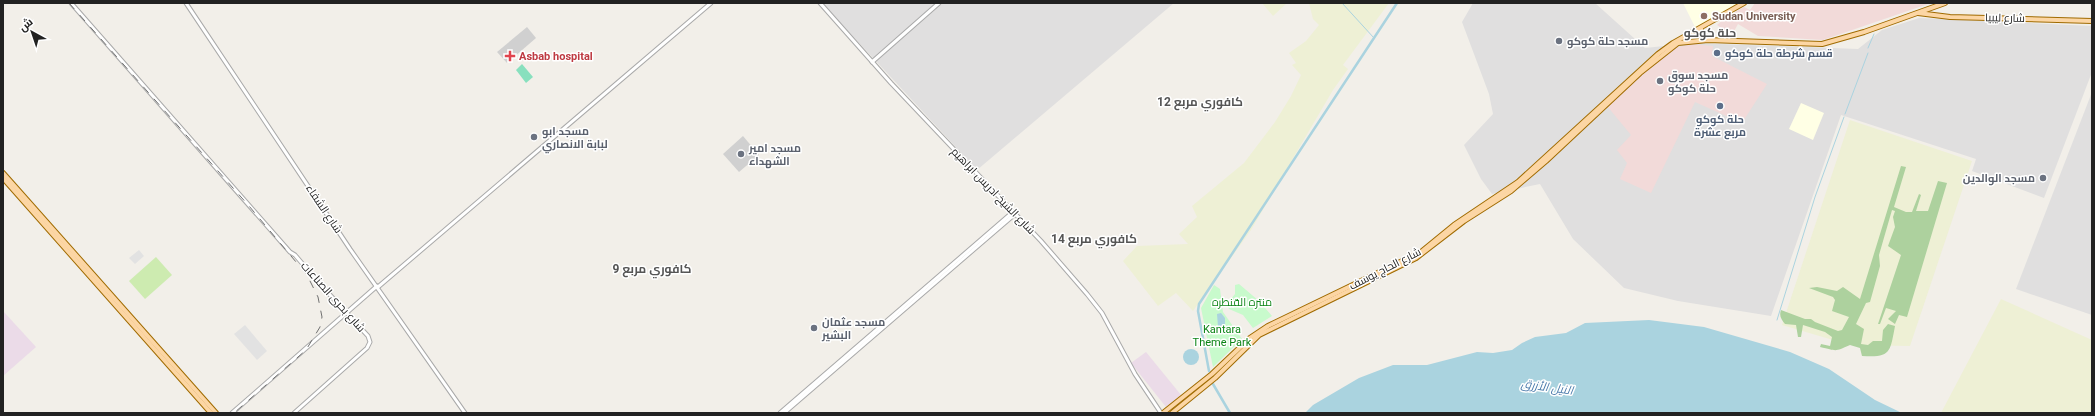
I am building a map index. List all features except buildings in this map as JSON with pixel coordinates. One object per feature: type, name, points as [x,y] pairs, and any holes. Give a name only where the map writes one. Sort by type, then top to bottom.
[{"type":"main road","points":[[1651,61],[1668,46],[1744,3]]},
{"type":"main road","points":[[1651,61],[1669,48],[1682,42],[1714,40],[1822,44],[1864,32],[1945,3]]},
{"type":"main road","name":"شارع ليبيا","points":[[1917,13],[1963,17],[2092,21]]},
{"type":"main road","points":[[1704,26],[1698,32],[1698,35],[1714,40]]},
{"type":"main road","name":"شارع الحاج يوسف","points":[[1162,413],[1204,381],[1259,332],[1416,255],[1454,225],[1510,188],[1651,61]]},
{"type":"main road","name":"شارع الحاج يوسف","points":[[1172,413],[1215,378],[1259,335],[1416,258],[1455,228],[1515,188],[1651,61]]},
{"type":"main road","points":[[3,173],[211,413]]},
{"type":"main road","points":[[3,178],[216,413]]},
{"type":"street","name":"شارع بحرى الصناعات","points":[[71,3],[366,334],[370,342],[367,348],[294,413]]},
{"type":"street","name":"شارع الشفاء","points":[[186,3],[341,236],[465,413]]},
{"type":"street","points":[[232,413],[346,313],[710,3]]},
{"type":"street","name":"شارع الشيخ ادريس ابراهيم","points":[[820,3],[872,62],[1041,241],[1099,309],[1135,374],[1162,413]]},
{"type":"street","points":[[872,62],[939,3]]},
{"type":"street","points":[[780,413],[1014,213]]},
{"type":"street","points":[[784,413],[1014,213]]},
{"type":"shaded area","points":[[822,3],[1174,3],[977,170]]},
{"type":"shaded area","points":[[1262,3],[1287,3],[1273,16]]},
{"type":"shaded area","points":[[1309,3],[1389,3],[1343,65],[1348,69],[1333,90],[1251,230],[1193,311],[1176,293],[1158,306],[1123,261],[1137,246],[1188,244],[1179,234],[1197,217],[1192,206],[1244,163],[1275,122],[1291,96],[1301,75],[1292,65],[1296,63],[1289,53],[1306,41],[1319,25],[1313,19]]},
{"type":"shaded area","name":"حلة كوكو","points":[[1473,3],[1595,3],[1645,48],[1693,43],[1858,49],[1882,30],[1919,18],[2092,26],[2092,72],[2044,198],[1972,171],[1976,159],[1841,115],[1771,316],[1678,301],[1624,288],[1573,239],[1540,184],[1492,194],[1481,179],[1464,145],[1493,114],[1489,94],[1462,22]]},
{"type":"shaded area","name":"Sudan University","points":[[1683,3],[1739,3],[1696,29]]},
{"type":"shaded area","points":[[1755,3],[1931,3],[1823,40],[1758,36],[1738,24],[1732,35],[1717,25],[1725,18],[1744,7],[1750,10]]},
{"type":"shaded area","points":[[527,27],[536,38],[507,63],[497,52]]},
{"type":"shaded area","points":[[1693,44],[1713,46],[1712,56],[1767,84],[1742,123],[1695,102],[1651,193],[1620,179],[1627,163],[1617,150],[1631,135],[1607,106],[1672,48]]},
{"type":"shaded area","points":[[2092,92],[2092,315],[2016,289]]},
{"type":"shaded area","points":[[1801,103],[1824,113],[1813,140],[1789,129]]},
{"type":"shaded area","points":[[1850,120],[1972,161],[1910,346],[1850,345],[1782,325]]},
{"type":"shaded area","name":"مسجد امير الشهداء","points":[[743,136],[759,155],[739,172],[723,154]]},
{"type":"shaded area","points":[[139,250],[144,256],[135,264],[129,258]]},
{"type":"shaded area","points":[[2001,299],[2092,340],[2092,413],[1941,413]]},
{"type":"shaded area","points":[[3,311],[36,347],[3,376]]},
{"type":"shaded area","points":[[245,325],[267,351],[257,360],[234,334]]},
{"type":"shaded area","points":[[1146,352],[1181,395],[1166,407],[1131,363]]},
{"type":"green space","points":[[522,64],[533,77],[526,83],[516,70]]},
{"type":"green space","points":[[1901,166],[1906,167],[1894,207],[1906,212],[1912,212],[1919,194],[1921,195],[1916,211],[1928,211],[1938,181],[1947,183],[1907,317],[1899,315],[1895,324],[1888,319],[1896,311],[1886,308],[1880,324],[1878,324],[1901,255],[1888,246],[1895,227],[1893,217],[1895,211],[1892,210],[1879,255],[1880,266],[1870,302],[1866,303],[1856,324],[1864,329],[1861,344],[1868,345],[1873,341],[1882,341],[1883,330],[1888,324],[1895,326],[1892,342],[1888,352],[1879,356],[1862,356],[1860,348],[1850,345],[1836,350],[1820,347],[1821,344],[1830,346],[1832,337],[1825,332],[1803,325],[1801,337],[1798,337],[1796,325],[1785,324],[1782,321],[1780,314],[1781,310],[1805,319],[1811,319],[1838,331],[1842,330],[1849,317],[1832,311],[1835,300],[1833,297],[1809,288],[1817,287],[1837,291],[1843,287],[1860,299]]},
{"type":"green space","points":[[156,257],[172,275],[145,299],[129,281]]},
{"type":"green space","name":"منتره القنطره","points":[[1239,284],[1259,301],[1272,316],[1253,328],[1243,315],[1229,309],[1227,304],[1235,294],[1235,285]]},
{"type":"green space","name":"Kantara Theme Park","points":[[1214,285],[1220,289],[1223,312],[1242,339],[1213,367],[1201,308]]},
{"type":"water","points":[[1221,313],[1225,318],[1225,324],[1218,327],[1217,314]]},
{"type":"water","name":"النيل الأزرق","points":[[1649,320],[1704,327],[1790,352],[1829,369],[1875,400],[1902,413],[1305,413],[1313,405],[1359,378],[1393,365],[1427,365],[1477,352],[1493,353],[1512,350],[1535,337],[1566,333],[1585,323]]},
{"type":"water","points":[[1191,349],[1198,354],[1199,357],[1194,364],[1191,365],[1184,360],[1183,357],[1188,350]]},
{"type":"waterway","points":[[1342,3],[1374,38]]},
{"type":"waterway","points":[[1209,371],[1198,311],[1199,304],[1397,3]]},
{"type":"waterway","points":[[1868,48],[1874,34]]},
{"type":"waterway","points":[[1845,114],[1868,53]]},
{"type":"waterway","points":[[1777,320],[1815,197],[1844,117]]},
{"type":"waterway","points":[[1213,384],[1230,413]]},
{"type":"railway","points":[[69,3],[249,206],[307,275],[318,297],[322,317],[320,327],[306,350],[234,413]]},
{"type":"place","name":"Sudan University","points":[[1704,16]]},
{"type":"place","name":"مسجد حلة كوكو","points":[[1559,41]]},
{"type":"place","name":"قسم شرطة حلة كوكو","points":[[1717,53]]},
{"type":"place","name":"Asbab hospital","points":[[510,56]]},
{"type":"place","name":"مسجد سوق حلة كوكو","points":[[1660,81]]},
{"type":"place","name":"حلة كوكو مربع عشرة","points":[[1720,106]]},
{"type":"place","name":"مسجد ابو لبابة الانصاري","points":[[534,137]]},
{"type":"place","name":"مسجد امير الشهداء","points":[[741,154]]},
{"type":"place","name":"مسجد الوالدين","points":[[2043,178]]},
{"type":"place","name":"مسجد عثمان البشير","points":[[814,328]]},
{"type":"district","name":"حلة كوكو","points":[[1710,33]]},
{"type":"district","name":"كافوري مربع 12","points":[[1200,102]]},
{"type":"district","name":"كافوري مربع 14","points":[[1094,239]]},
{"type":"district","name":"كافوري مربع 9","points":[[652,269]]}]
